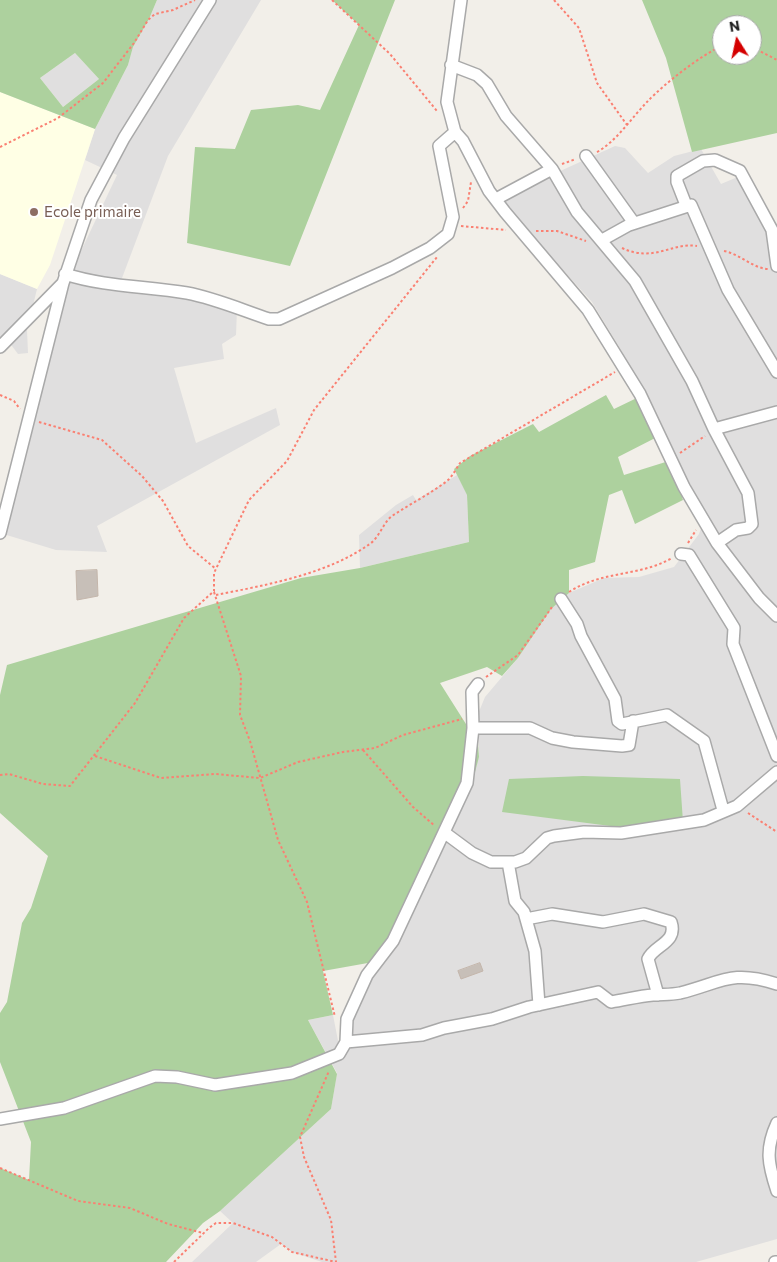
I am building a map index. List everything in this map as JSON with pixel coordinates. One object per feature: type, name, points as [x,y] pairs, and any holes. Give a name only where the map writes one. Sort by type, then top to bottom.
[{"type":"street","points":[[0,534],[64,279],[91,200],[124,138],[210,0]]},
{"type":"street","points":[[461,0],[447,102],[455,132],[474,160],[496,199],[520,232],[588,310],[640,394],[672,458],[684,488],[717,543],[759,598],[777,616]]},
{"type":"street","points":[[451,65],[477,75],[487,84],[506,116],[552,169],[578,212],[635,282],[667,333],[748,493],[752,524],[748,528],[736,530],[717,543]]},
{"type":"street","points":[[64,279],[119,287],[189,293],[268,319],[279,319],[392,268],[430,248],[448,234],[453,217],[439,146],[455,132]]},
{"type":"street","points":[[586,156],[634,223]]},
{"type":"street","points":[[686,205],[677,182],[677,176],[703,162],[715,160],[740,171],[772,230],[777,266]]},
{"type":"street","points":[[496,199],[552,169]]},
{"type":"street","points":[[602,240],[634,223],[686,205],[693,208],[728,290],[777,372]]},
{"type":"street","points":[[0,347],[64,279]]},
{"type":"street","points":[[714,429],[777,412]]},
{"type":"street","points":[[681,554],[689,554],[734,628],[733,644],[777,756]]},
{"type":"street","points":[[561,599],[577,624],[581,636],[615,700],[618,721],[622,724],[667,715],[704,741],[723,810]]},
{"type":"street","points":[[0,1119],[64,1108],[155,1076],[177,1076],[215,1085],[292,1073],[339,1054],[346,1042],[347,1019],[363,984],[373,966],[392,941],[445,833],[467,783],[472,722],[472,692],[478,684]]},
{"type":"street","points":[[472,722],[530,728],[552,738],[573,742],[622,746],[629,745],[633,721]]},
{"type":"street","points":[[445,833],[472,852],[492,862],[508,862],[526,858],[547,838],[554,836],[584,832],[621,833],[682,825],[704,820],[723,810],[737,806],[777,772]]},
{"type":"street","points":[[508,862],[515,901],[524,912],[535,951],[539,1005]]},
{"type":"street","points":[[526,920],[552,914],[603,922],[644,914],[671,922],[673,927],[670,938],[648,959],[658,995]]},
{"type":"street","points":[[346,1042],[422,1035],[462,1023],[492,1019],[539,1005],[598,992],[611,1002],[682,993],[724,978],[750,977],[777,984]]},
{"type":"street","points":[[777,1123],[772,1135],[767,1159],[777,1191]]},
{"type":"path","points":[[0,147],[58,118],[103,83],[134,43],[148,20],[155,14],[173,10],[195,0]]},
{"type":"path","points":[[332,0],[390,54],[439,113]]},
{"type":"path","points":[[554,0],[579,28],[597,83],[627,125]]},
{"type":"path","points":[[762,52],[777,60]]},
{"type":"path","points":[[552,169],[600,152],[649,99],[681,73],[712,53]]},
{"type":"path","points":[[462,209],[468,201],[474,160]]},
{"type":"path","points":[[336,1025],[307,902],[278,840],[240,715],[241,676],[214,591],[216,569],[249,500],[286,461],[314,410],[439,255]]},
{"type":"path","points":[[216,596],[278,583],[351,555],[371,543],[379,535],[389,518],[448,480],[460,463],[467,458],[623,367]]},
{"type":"path","points":[[0,395],[14,401],[29,420],[102,440],[142,476],[164,501],[188,546],[216,569]]},
{"type":"path","points":[[672,458],[714,429]]},
{"type":"path","points":[[478,684],[495,669],[518,655],[551,608],[587,581],[652,566],[681,554],[696,530],[699,513]]},
{"type":"path","points":[[0,775],[9,774],[42,784],[70,786],[135,702],[184,618],[214,591]]},
{"type":"path","points":[[94,756],[161,778],[215,774],[260,778],[298,762],[342,752],[375,748],[403,735],[472,722]]},
{"type":"path","points":[[363,750],[413,807],[445,833]]},
{"type":"path","points":[[737,806],[777,832]]},
{"type":"path","points":[[174,1262],[216,1223],[233,1223],[272,1238],[292,1252],[336,1262],[332,1220],[304,1157],[300,1137],[334,1057]]},
{"type":"path","points":[[0,1168],[78,1201],[130,1208],[168,1224],[204,1233]]},
{"type":"shaded area","points":[[157,0],[261,0],[168,156],[119,286],[154,289],[237,309],[236,335],[222,344],[224,359],[174,368],[196,443],[276,408],[280,425],[97,526],[107,552],[56,550],[0,533],[65,274],[81,251],[117,175],[85,160],[95,129],[128,65],[133,47],[149,19]]},
{"type":"shaded area","points":[[75,53],[99,79],[63,107],[40,78]]},
{"type":"shaded area","name":"Ecole primaire","points":[[0,92],[95,129],[50,265],[37,289],[0,274]]},
{"type":"shaded area","points":[[615,146],[625,148],[648,173],[674,156],[701,149],[721,184],[740,176],[774,239],[777,258],[777,1239],[696,1262],[322,1262],[292,1252],[281,1244],[256,1262],[192,1262],[233,1223],[220,1211],[331,1109],[337,1073],[308,1020],[333,1015],[340,1051],[369,973],[479,757],[478,714],[485,697],[518,658],[551,608],[569,593],[604,578],[639,577],[674,567],[699,534],[705,517],[621,350],[592,302],[501,202],[521,189]]},
{"type":"shaded area","points":[[0,274],[37,289],[27,330],[28,353],[18,354],[6,338],[0,344]]},
{"type":"shaded area","points":[[457,475],[467,494],[469,542],[360,568],[359,535],[396,505],[413,495],[416,500]]},
{"type":"green space","points":[[0,0],[157,0],[149,19],[133,47],[128,65],[95,129],[0,92]],"holes":[[[75,53],[99,79],[63,107],[40,78]]]},
{"type":"green space","points":[[332,0],[395,0],[290,266],[187,243],[195,147],[235,149],[251,110],[298,105],[320,110],[359,25]]},
{"type":"green space","points":[[642,0],[777,0],[777,133],[692,152],[666,58]]},
{"type":"green space","points":[[606,395],[614,409],[643,395],[663,434],[618,457],[624,475],[672,460],[683,500],[635,524],[622,490],[609,495],[595,562],[569,570],[569,593],[551,609],[518,658],[502,676],[487,667],[440,683],[478,743],[479,757],[471,787],[379,961],[323,971],[333,1015],[308,1020],[337,1074],[331,1109],[220,1211],[203,1223],[166,1262],[0,1262],[0,1168],[29,1180],[31,1142],[0,1062],[0,1013],[7,1002],[22,923],[31,908],[48,856],[0,813],[0,695],[7,665],[301,578],[360,568],[469,542],[467,495],[454,469],[470,456],[533,424],[539,432]]},
{"type":"green space","points":[[583,776],[680,779],[683,822],[618,827],[502,812],[509,779]]},
{"type":"building","points":[[97,570],[98,596],[77,600],[76,571]]},
{"type":"building","points":[[480,963],[483,971],[461,979],[458,971]]},
{"type":"place","name":"Ecole primaire","points":[[34,212]]}]
